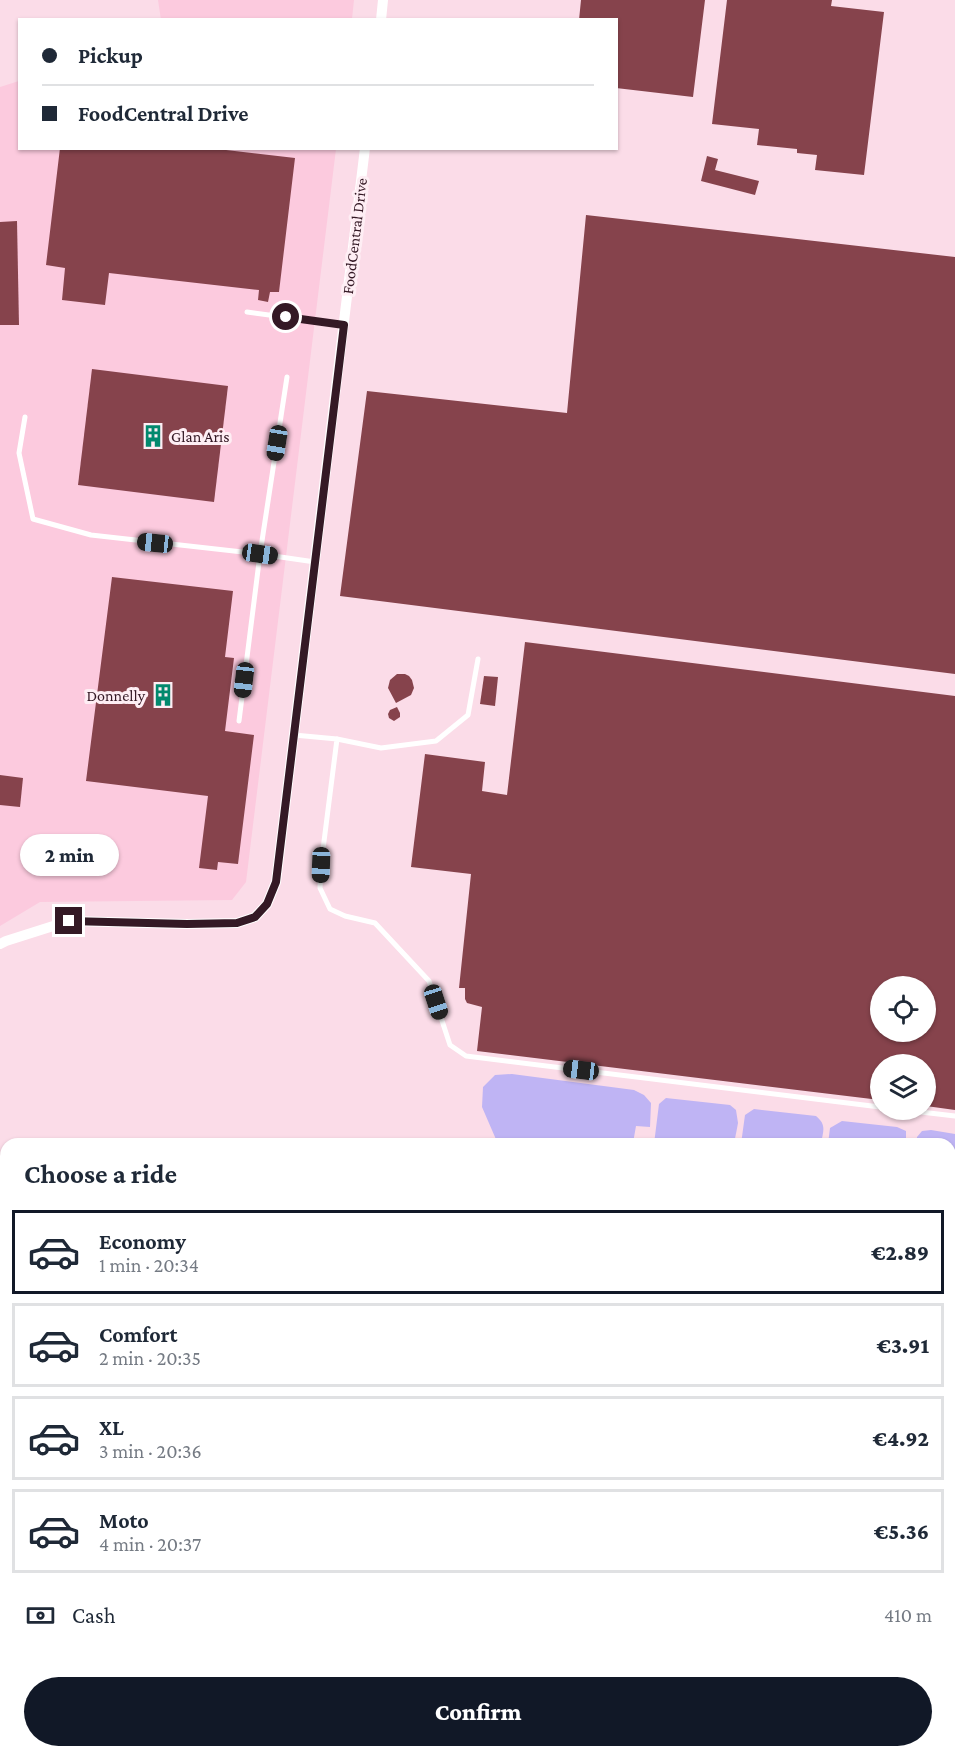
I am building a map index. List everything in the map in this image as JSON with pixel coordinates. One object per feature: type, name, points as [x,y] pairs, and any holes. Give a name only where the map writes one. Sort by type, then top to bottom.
[{"type":"street","points":[[381,18],[383,0]]},
{"type":"street","name":"FoodCentral Drive","points":[[0,944],[69,921],[237,923],[255,917],[267,904],[276,882],[365,150]]},
{"type":"lane","points":[[247,312],[344,325]]},
{"type":"lane","points":[[239,721],[260,554],[287,377]]},
{"type":"lane","points":[[25,417],[19,453],[33,519],[92,535],[315,562]]},
{"type":"lane","points":[[294,735],[337,739],[381,748],[436,741],[468,715],[478,659]]},
{"type":"lane","points":[[337,739],[320,888],[330,909],[345,916],[375,923],[429,981],[450,1045],[466,1056],[870,1106]]},
{"type":"lane","points":[[936,1114],[955,1116]]},
{"type":"shaded area","points":[[158,0],[354,0],[352,18],[161,18]]},
{"type":"shaded area","points":[[18,81],[18,150],[336,150],[246,882],[232,900],[40,902],[0,926],[0,87]]},
{"type":"shaded area","points":[[512,1074],[634,1090],[644,1095],[651,1103],[650,1127],[636,1126],[634,1138],[495,1138],[482,1107],[483,1087],[495,1075]]},
{"type":"shaded area","points":[[666,1098],[730,1105],[736,1110],[738,1123],[735,1138],[655,1138],[659,1104]]},
{"type":"shaded area","points":[[754,1109],[816,1116],[823,1125],[822,1138],[742,1138],[745,1115]]},
{"type":"shaded area","points":[[842,1121],[897,1127],[906,1131],[906,1138],[829,1138],[830,1128]]},
{"type":"shaded area","points":[[931,1130],[955,1134],[955,1138],[917,1138],[922,1131]]},
{"type":"building","points":[[581,0],[705,0],[693,97],[618,88],[618,18],[579,18]]},
{"type":"building","points":[[727,0],[832,0],[831,6],[884,12],[864,175],[815,170],[817,155],[797,153],[797,149],[757,145],[759,129],[712,124]]},
{"type":"building","points":[[60,150],[226,150],[295,158],[279,292],[270,292],[268,302],[258,300],[259,290],[109,273],[105,305],[62,300],[65,268],[46,265]]},
{"type":"building","points":[[707,156],[718,159],[715,170],[759,181],[755,195],[701,181]]},
{"type":"building","points":[[586,215],[955,257],[955,674],[340,596],[367,391],[567,413]]},
{"type":"building","points":[[17,221],[19,325],[0,325],[0,222]]},
{"type":"building","name":"Glan Aris","points":[[92,369],[228,386],[214,502],[78,485]]},
{"type":"building","name":"Donnelly","points":[[112,577],[233,591],[225,657],[234,658],[225,731],[254,735],[238,864],[218,862],[217,870],[199,868],[208,796],[86,781]]},
{"type":"building","points":[[525,642],[955,696],[955,1110],[936,1107],[936,1054],[870,1054],[870,1099],[477,1051],[482,1007],[467,1003],[465,988],[459,988],[471,874],[411,867],[425,754],[485,762],[482,791],[507,795]]},
{"type":"building","points":[[397,674],[409,676],[414,688],[411,695],[396,703],[388,688],[390,680]]},
{"type":"building","points":[[484,676],[498,677],[495,706],[480,704]]},
{"type":"building","points":[[397,707],[400,717],[394,721],[389,718],[388,714],[390,710]]},
{"type":"building","points":[[0,775],[23,778],[20,807],[0,805]]},
{"type":"place","name":"Glan Aris","points":[[153,436]]},
{"type":"place","name":"Donnelly","points":[[163,695]]},
{"type":"route","points":[[69,921],[237,923],[255,917],[267,904],[276,882],[344,325],[286,317]]}]
